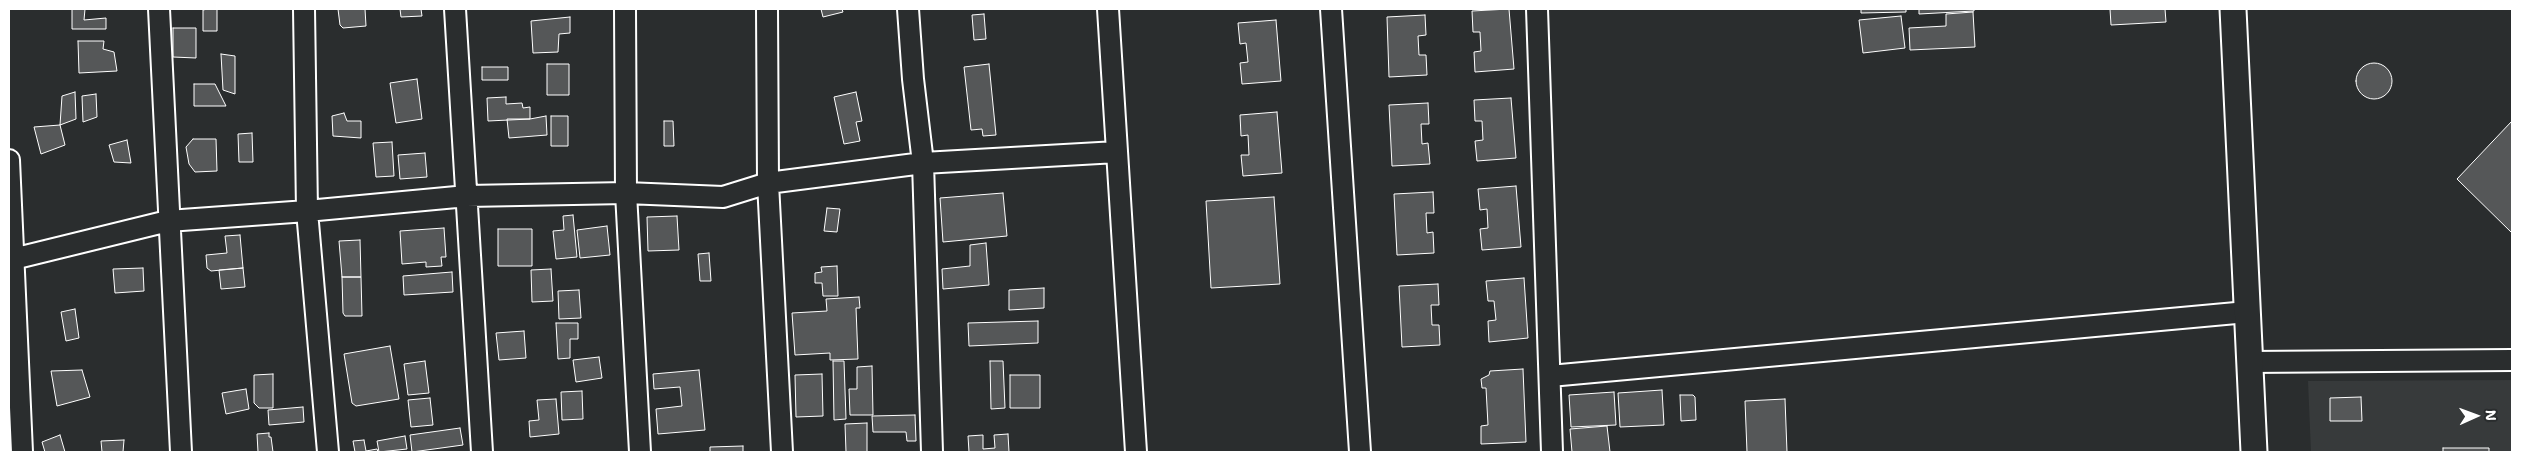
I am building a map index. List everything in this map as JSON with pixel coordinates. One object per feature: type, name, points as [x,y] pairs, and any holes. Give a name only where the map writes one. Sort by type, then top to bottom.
[{"type":"main road","points":[[2233,9],[2254,452]]},
{"type":"street","points":[[160,9],[168,221],[181,452]]},
{"type":"street","points":[[304,9],[307,211],[328,452]]},
{"type":"street","points":[[455,9],[482,452]]},
{"type":"street","points":[[625,9],[626,192],[640,452]]},
{"type":"street","points":[[767,9],[768,183],[782,452]]},
{"type":"street","points":[[908,9],[913,79],[923,163],[932,452]]},
{"type":"street","points":[[1108,9],[1136,452]]},
{"type":"street","points":[[1331,9],[1360,452]]},
{"type":"street","points":[[1537,9],[1552,452]]},
{"type":"street","points":[[12,260],[168,221],[307,211],[467,196],[626,192],[722,197],[768,183],[923,163],[1117,152]]},
{"type":"street","points":[[9,160],[22,452]]},
{"type":"street","points":[[1550,376],[2247,312]]},
{"type":"street","points":[[2249,362],[2512,360]]},
{"type":"shaded area","points":[[2512,380],[2512,452],[2311,452],[2308,381]]},
{"type":"building","points":[[72,9],[85,9],[84,20],[106,18],[106,29],[72,29]]},
{"type":"building","points":[[217,9],[217,31],[203,31],[203,10]]},
{"type":"building","points":[[338,9],[365,9],[366,26],[343,28],[340,25]]},
{"type":"building","points":[[400,9],[421,9],[422,16],[401,17]]},
{"type":"building","points":[[821,9],[842,9],[843,12],[823,17]]},
{"type":"building","points":[[1509,9],[1514,69],[1475,72],[1474,52],[1481,51],[1480,32],[1473,32],[1472,11]]},
{"type":"building","points":[[1861,9],[1906,9],[1906,12],[1861,13]]},
{"type":"building","points":[[1919,9],[1974,9],[1974,11],[1919,14]]},
{"type":"building","points":[[2110,9],[2165,9],[2166,22],[2111,25]]},
{"type":"building","points":[[1973,12],[1975,47],[1910,50],[1909,28],[1946,26],[1946,14]]},
{"type":"building","points":[[984,14],[986,39],[974,40],[972,15]]},
{"type":"building","points":[[1425,15],[1426,35],[1418,36],[1419,55],[1426,55],[1427,75],[1389,77],[1387,17]]},
{"type":"building","points":[[1901,16],[1905,48],[1863,53],[1859,20]]},
{"type":"building","points":[[570,17],[570,33],[559,34],[558,52],[533,53],[531,21]]},
{"type":"building","points":[[1276,20],[1281,81],[1242,84],[1240,63],[1248,62],[1246,43],[1240,44],[1238,23]]},
{"type":"building","points":[[173,28],[196,28],[196,58],[173,57]]},
{"type":"building","points":[[78,41],[104,41],[103,49],[114,52],[117,71],[79,73]]},
{"type":"building","points":[[221,54],[235,56],[235,94],[223,90]]},
{"type":"building","points":[[2374,63],[2381,64],[2387,68],[2391,74],[2391,88],[2387,94],[2381,98],[2374,99],[2367,98],[2361,94],[2357,88],[2356,81],[2357,74],[2361,68],[2367,64]]},
{"type":"building","points":[[547,64],[569,64],[569,95],[547,95]]},
{"type":"building","points":[[989,64],[996,135],[983,136],[982,129],[971,130],[964,67]]},
{"type":"building","points":[[482,67],[508,67],[508,80],[482,80]]},
{"type":"building","points":[[417,79],[422,119],[396,123],[390,83]]},
{"type":"building","points":[[194,84],[215,84],[226,106],[194,106]]},
{"type":"building","points":[[75,92],[76,119],[60,125],[62,96]]},
{"type":"building","points":[[856,92],[862,121],[856,122],[860,141],[844,144],[834,97]]},
{"type":"building","points":[[96,94],[97,117],[83,122],[82,96]]},
{"type":"building","points":[[506,97],[506,104],[522,103],[523,108],[530,107],[530,119],[488,121],[487,98]]},
{"type":"building","points":[[1511,98],[1516,158],[1477,161],[1475,141],[1483,140],[1482,121],[1475,121],[1474,100]]},
{"type":"building","points":[[1428,103],[1429,124],[1421,124],[1422,144],[1428,143],[1430,164],[1392,166],[1389,105]]},
{"type":"building","points":[[1277,112],[1282,173],[1243,176],[1241,155],[1249,155],[1248,135],[1241,136],[1240,115]]},
{"type":"building","points":[[344,113],[347,121],[361,121],[361,138],[333,136],[332,116]]},
{"type":"building","points":[[546,116],[547,135],[509,138],[507,119],[530,119]]},
{"type":"building","points":[[551,116],[568,116],[568,146],[551,146]]},
{"type":"building","points":[[664,121],[673,121],[674,146],[664,146]]},
{"type":"building","points":[[2512,121],[2512,233],[2457,179]]},
{"type":"building","points":[[60,125],[65,145],[41,154],[34,127]]},
{"type":"building","points":[[252,133],[253,162],[239,162],[238,134]]},
{"type":"building","points":[[193,139],[216,139],[217,171],[195,172],[189,164],[186,147]]},
{"type":"building","points":[[127,140],[131,163],[114,162],[109,145]]},
{"type":"building","points":[[392,142],[394,176],[376,177],[373,143]]},
{"type":"building","points":[[425,153],[427,177],[400,179],[398,155]]},
{"type":"building","points":[[1516,186],[1521,247],[1482,250],[1480,229],[1488,228],[1487,209],[1480,210],[1478,189]]},
{"type":"building","points":[[1433,192],[1434,213],[1426,213],[1427,233],[1433,232],[1434,253],[1397,255],[1394,194]]},
{"type":"building","points":[[1003,193],[1007,236],[943,242],[940,198]]},
{"type":"building","points":[[1274,197],[1280,284],[1211,288],[1206,201]]},
{"type":"building","points":[[827,208],[840,209],[837,232],[824,231]]},
{"type":"building","points":[[573,215],[577,257],[556,259],[553,231],[564,230],[563,216]]},
{"type":"building","points":[[677,216],[679,250],[648,251],[647,217]]},
{"type":"building","points":[[607,226],[610,255],[580,258],[577,230]]},
{"type":"building","points":[[444,228],[446,257],[441,257],[442,266],[426,267],[426,262],[402,264],[400,231]]},
{"type":"building","points":[[498,229],[532,229],[532,266],[498,266]]},
{"type":"building","points":[[240,235],[243,268],[211,271],[207,268],[206,255],[227,253],[225,236]]},
{"type":"building","points":[[360,240],[361,277],[342,277],[339,241]]},
{"type":"building","points":[[986,243],[989,285],[943,289],[942,269],[970,266],[970,245]]},
{"type":"building","points":[[709,253],[711,281],[700,281],[698,254]]},
{"type":"building","points":[[837,266],[838,296],[823,296],[822,283],[815,283],[815,273],[822,272],[821,267]]},
{"type":"building","points":[[143,268],[144,291],[115,293],[113,269]]},
{"type":"building","points":[[243,268],[245,287],[221,289],[219,270]]},
{"type":"building","points":[[551,269],[553,301],[532,302],[531,270]]},
{"type":"building","points":[[452,272],[453,292],[404,295],[403,276]]},
{"type":"building","points":[[342,277],[361,277],[362,316],[345,316],[343,313]]},
{"type":"building","points":[[1524,278],[1528,338],[1489,342],[1488,321],[1496,320],[1494,301],[1488,301],[1486,281]]},
{"type":"building","points":[[1438,284],[1439,305],[1431,305],[1432,325],[1439,325],[1440,345],[1402,347],[1399,286]]},
{"type":"building","points":[[1044,288],[1044,308],[1009,310],[1009,290]]},
{"type":"building","points":[[579,290],[581,318],[559,319],[558,291]]},
{"type":"building","points":[[859,297],[860,308],[856,308],[858,359],[830,360],[830,353],[795,355],[792,313],[827,311],[826,299]]},
{"type":"building","points":[[75,309],[79,338],[66,341],[61,312]]},
{"type":"building","points":[[1038,321],[1038,343],[969,346],[968,323]]},
{"type":"building","points":[[556,323],[578,323],[578,339],[570,339],[570,358],[558,359]]},
{"type":"building","points":[[524,331],[526,358],[499,360],[496,333]]},
{"type":"building","points":[[390,346],[399,399],[356,406],[352,403],[344,354]]},
{"type":"building","points":[[599,357],[602,378],[576,382],[573,360]]},
{"type":"building","points":[[425,361],[429,393],[408,395],[404,364]]},
{"type":"building","points":[[833,361],[844,361],[846,419],[834,420]]},
{"type":"building","points":[[990,361],[1003,361],[1005,408],[991,409]]},
{"type":"building","points":[[872,366],[873,415],[850,415],[849,389],[857,389],[857,367]]},
{"type":"building","points":[[1523,369],[1526,442],[1481,444],[1481,426],[1488,425],[1486,388],[1482,388],[1481,379],[1489,375],[1490,371]]},
{"type":"building","points":[[82,370],[90,397],[57,406],[51,371]]},
{"type":"building","points":[[699,370],[705,430],[658,434],[656,409],[682,406],[680,387],[654,389],[653,374]]},
{"type":"building","points":[[273,374],[273,408],[259,408],[254,403],[254,375]]},
{"type":"building","points":[[822,374],[823,416],[796,417],[795,375]]},
{"type":"building","points":[[1010,375],[1040,375],[1040,408],[1010,408]]},
{"type":"building","points":[[246,389],[249,409],[226,414],[222,393]]},
{"type":"building","points":[[1662,390],[1664,425],[1620,427],[1618,393]]},
{"type":"building","points":[[582,391],[583,419],[562,420],[561,392]]},
{"type":"building","points":[[1614,392],[1616,425],[1571,427],[1569,395]]},
{"type":"building","points":[[1680,395],[1693,395],[1695,397],[1696,420],[1681,421]]},
{"type":"building","points":[[2361,397],[2362,421],[2330,421],[2330,398]]},
{"type":"building","points":[[430,398],[433,425],[411,427],[408,400]]},
{"type":"building","points":[[556,399],[559,434],[530,437],[529,421],[539,420],[537,400]]},
{"type":"building","points":[[1785,399],[1787,452],[1747,452],[1745,401]]},
{"type":"building","points":[[303,407],[304,422],[269,425],[268,410]]},
{"type":"building","points":[[915,415],[916,441],[907,441],[906,432],[873,432],[872,416]]},
{"type":"building","points":[[867,423],[867,452],[846,452],[845,424]]},
{"type":"building","points":[[1607,426],[1610,452],[1572,452],[1570,429]]},
{"type":"building","points":[[460,428],[463,445],[412,452],[410,435]]},
{"type":"building","points":[[269,433],[273,452],[258,452],[257,434]]},
{"type":"building","points":[[1008,434],[1009,452],[969,452],[968,436],[983,435],[983,449],[995,448],[994,435]]},
{"type":"building","points":[[60,435],[65,452],[45,452],[42,442]]},
{"type":"building","points":[[405,436],[407,449],[379,452],[377,441]]},
{"type":"building","points":[[124,440],[123,452],[102,452],[101,441]]},
{"type":"building","points":[[364,440],[366,451],[377,449],[378,452],[355,452],[353,441]]},
{"type":"building","points":[[743,446],[743,452],[710,452],[710,447]]},
{"type":"building","points":[[2443,448],[2489,448],[2489,452],[2443,452]]}]
